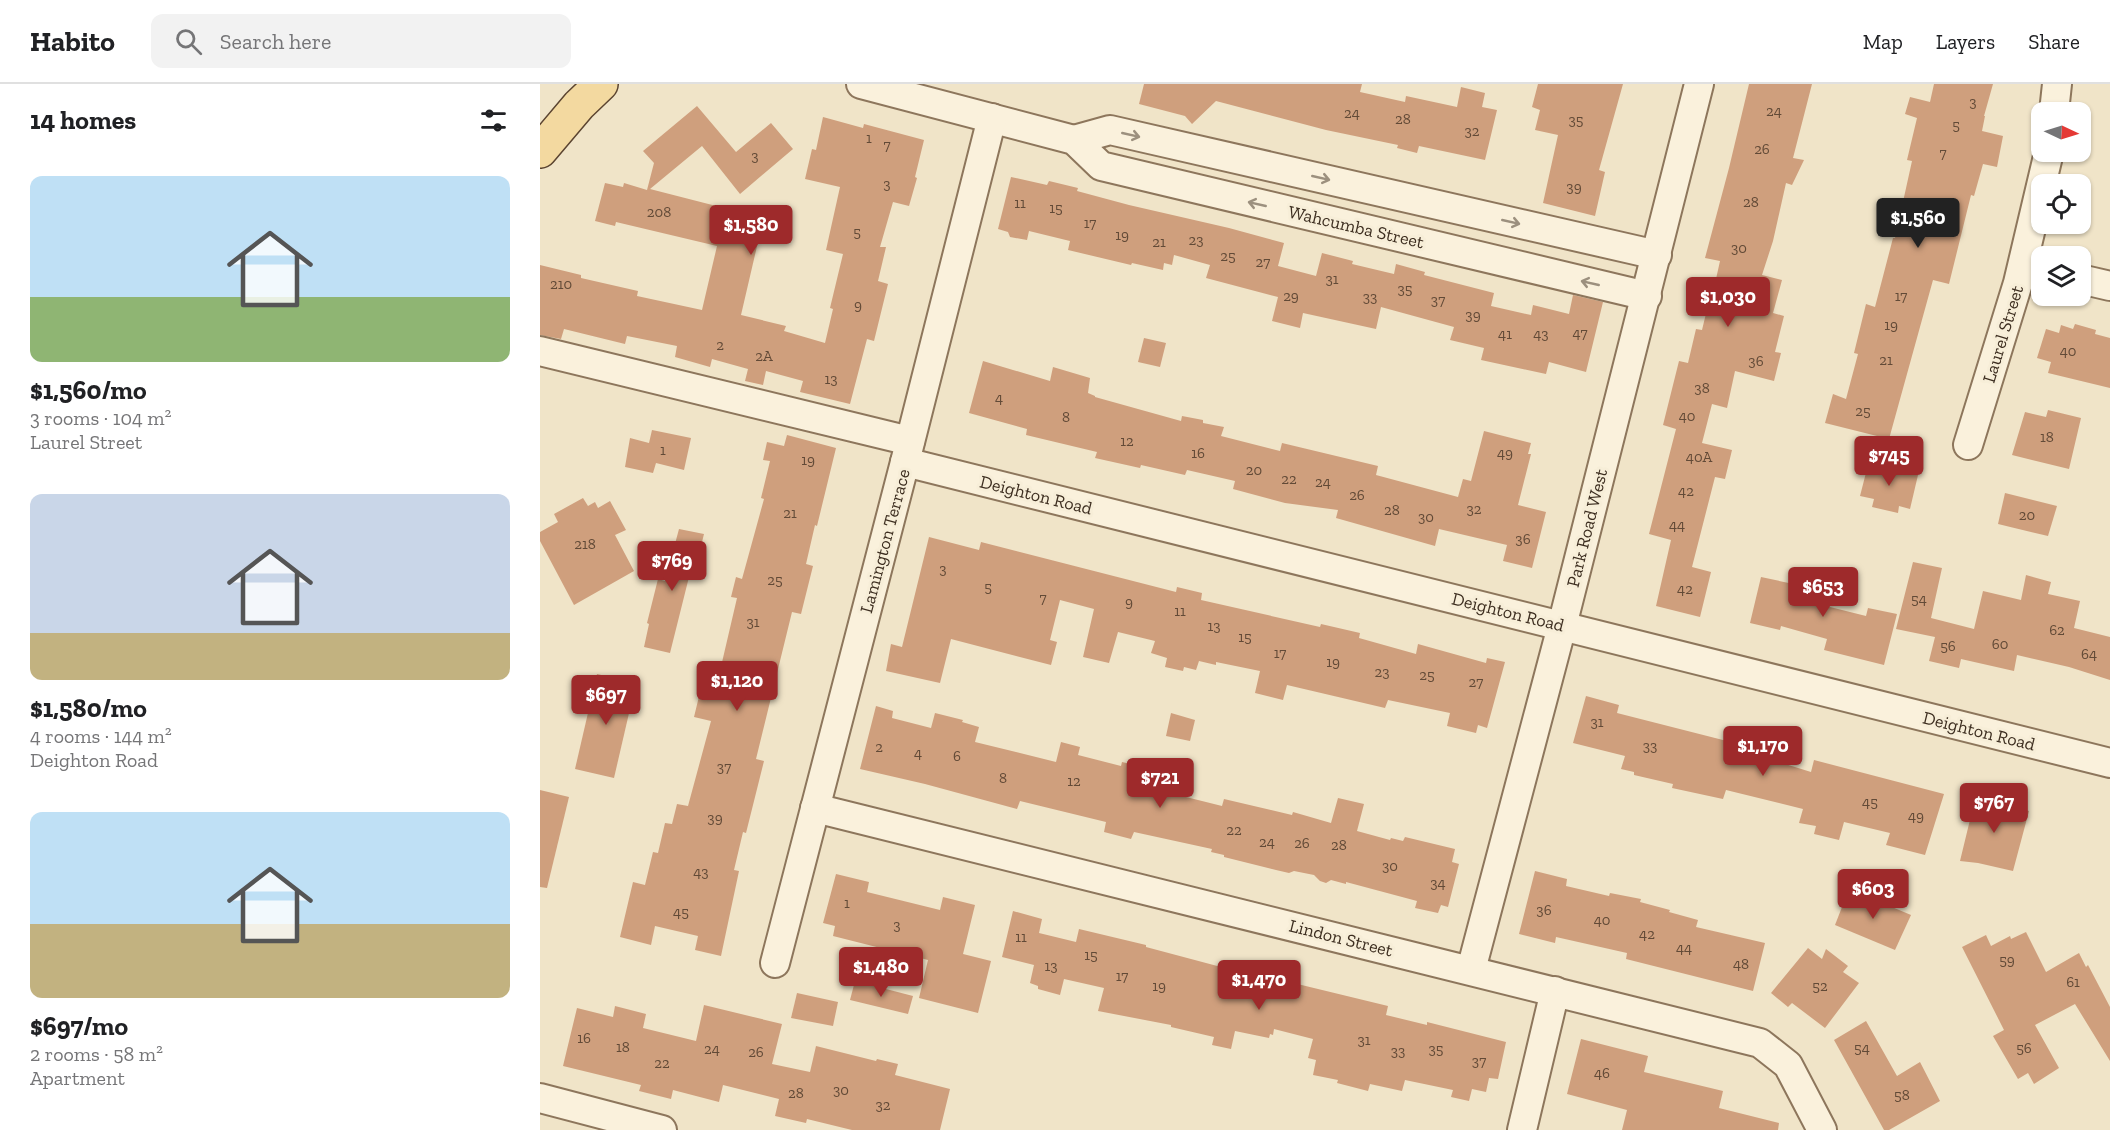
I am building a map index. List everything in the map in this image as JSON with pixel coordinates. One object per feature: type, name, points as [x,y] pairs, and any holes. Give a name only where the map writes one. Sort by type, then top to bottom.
[{"type":"main road","points":[[540,151],[579,105],[601,84]]},
{"type":"street","name":"Wahcumba Street","points":[[861,84],[1074,140],[1101,166],[1647,296]]},
{"type":"street","name":"Park Road West","points":[[1471,970],[1647,296],[1699,84]]},
{"type":"street","points":[[2055,102],[2057,84]]},
{"type":"street","name":"Lamington Terrace","points":[[775,963],[992,118]]},
{"type":"street","points":[[1074,140],[1110,130],[1657,255]]},
{"type":"street","name":"Laurel Street","points":[[2035,246],[2048,162]]},
{"type":"street","name":"Laurel Street","points":[[1968,445],[2002,338],[2031,269]]},
{"type":"street","points":[[2091,282],[2110,286]]},
{"type":"street","name":"Deighton Road","points":[[540,351],[908,452],[1562,626],[2110,764]]},
{"type":"street","name":"Lindon Street","points":[[815,808],[1760,1043],[1788,1065],[1822,1130]]},
{"type":"street","points":[[1522,1130],[1555,991]]},
{"type":"street","points":[[540,1098],[662,1130]]},
{"type":"building","points":[[1144,84],[1362,84],[1360,92],[1405,102],[1406,96],[1457,107],[1461,87],[1485,93],[1482,107],[1497,110],[1485,160],[1419,146],[1417,153],[1397,148],[1398,145],[1326,130],[1216,101],[1192,124],[1185,116],[1139,104]]},
{"type":"building","points":[[1538,84],[1623,84],[1599,170],[1605,172],[1595,216],[1543,203],[1558,135],[1535,130],[1540,110],[1532,107]]},
{"type":"building","points":[[1749,84],[1812,84],[1793,158],[1804,160],[1792,185],[1786,183],[1773,241],[1762,275],[1782,280],[1773,313],[1784,316],[1775,352],[1781,353],[1774,381],[1735,371],[1727,408],[1712,404],[1702,443],[1732,450],[1725,479],[1715,477],[1692,567],[1711,572],[1700,617],[1656,606],[1671,540],[1649,534],[1676,429],[1663,425],[1679,361],[1688,363],[1696,329],[1702,330],[1720,261],[1705,258]]},
{"type":"building","points":[[1934,84],[1993,84],[1982,131],[2003,136],[1997,167],[1983,164],[1974,196],[1971,195],[1949,284],[1933,280],[1889,439],[1825,423],[1833,394],[1846,399],[1858,354],[1854,353],[1866,304],[1875,307],[1893,238],[1895,238],[1912,161],[1907,160],[1917,118],[1905,114],[1910,97],[1930,102]]},
{"type":"building","points":[[697,106],[736,152],[771,123],[793,149],[740,194],[702,146],[650,189],[724,208],[713,217],[761,229],[741,315],[786,326],[784,331],[825,343],[833,309],[830,308],[843,254],[826,250],[840,187],[805,179],[812,149],[816,150],[823,117],[863,128],[864,124],[924,140],[909,206],[893,202],[880,247],[886,247],[878,281],[888,284],[874,341],[867,339],[850,404],[800,392],[803,381],[766,371],[763,385],[745,381],[748,369],[712,359],[710,367],[675,357],[677,346],[627,336],[625,344],[564,329],[561,339],[540,335],[540,265],[581,275],[581,278],[638,291],[637,296],[702,310],[717,246],[616,222],[615,226],[595,221],[605,183],[623,187],[624,183],[647,190],[654,163],[643,151]]},
{"type":"building","points":[[1011,177],[1047,185],[1049,181],[1078,188],[1077,191],[1129,205],[1284,243],[1278,266],[1316,276],[1322,253],[1353,261],[1352,264],[1394,274],[1396,264],[1425,272],[1424,275],[1494,293],[1491,306],[1531,315],[1533,305],[1569,314],[1573,295],[1603,302],[1586,372],[1549,362],[1546,374],[1481,360],[1484,348],[1450,340],[1454,327],[1381,307],[1376,329],[1303,313],[1300,328],[1272,321],[1278,297],[1206,278],[1210,265],[1174,255],[1172,265],[1164,263],[1163,270],[1068,250],[1070,241],[1029,231],[1027,240],[1010,237],[1008,232],[998,229]]},
{"type":"building","points":[[2075,324],[2096,330],[2095,334],[2110,338],[2110,388],[2048,373],[2051,362],[2037,358],[2046,329],[2059,333],[2061,325],[2073,329]]},
{"type":"building","points":[[1144,338],[1166,343],[1160,367],[1138,362]]},
{"type":"building","points":[[983,361],[1050,381],[1053,367],[1090,378],[1088,393],[1095,397],[1181,421],[1182,416],[1203,420],[1203,423],[1224,427],[1221,436],[1280,451],[1282,443],[1378,466],[1376,475],[1458,497],[1463,479],[1471,481],[1484,431],[1531,443],[1528,454],[1531,454],[1518,505],[1546,512],[1532,568],[1503,561],[1507,545],[1439,529],[1435,546],[1336,518],[1338,510],[1285,503],[1233,489],[1235,481],[1187,470],[1185,475],[1141,465],[1140,468],[1095,458],[1097,452],[1026,435],[1027,429],[969,413]]},
{"type":"building","points":[[2048,410],[2081,418],[2069,469],[2012,455],[2025,412],[2046,417]]},
{"type":"building","points":[[652,430],[691,438],[684,470],[656,463],[653,473],[625,467],[630,438],[649,443]]},
{"type":"building","points":[[787,435],[836,448],[806,564],[813,566],[801,614],[792,612],[756,759],[764,761],[734,870],[739,871],[721,956],[695,950],[698,936],[655,926],[651,945],[620,937],[633,882],[645,885],[653,852],[658,853],[665,823],[672,824],[677,804],[688,806],[711,721],[694,717],[702,684],[716,688],[737,598],[731,597],[736,577],[742,579],[764,499],[761,498],[770,461],[763,460],[767,442],[784,446]]},
{"type":"building","points":[[1869,461],[1918,475],[1910,509],[1899,506],[1898,513],[1872,507],[1874,499],[1860,496]]},
{"type":"building","points":[[2005,493],[2057,506],[2048,536],[1998,524]]},
{"type":"building","points":[[583,498],[588,506],[595,502],[598,508],[610,501],[626,530],[615,535],[634,571],[574,605],[540,541],[540,532],[558,522],[554,514]]},
{"type":"building","points":[[679,529],[704,534],[696,566],[692,565],[670,653],[644,647],[649,624],[647,623],[658,579],[665,581]]},
{"type":"building","points":[[929,537],[979,550],[981,542],[1176,592],[1177,587],[1202,593],[1201,600],[1320,627],[1321,624],[1360,633],[1359,638],[1416,654],[1418,644],[1486,663],[1487,658],[1505,662],[1487,728],[1478,725],[1476,733],[1447,726],[1450,713],[1388,700],[1385,708],[1287,685],[1283,700],[1255,693],[1260,671],[1199,661],[1196,670],[1184,667],[1183,671],[1165,667],[1167,658],[1151,653],[1155,641],[1118,632],[1109,663],[1083,657],[1094,609],[1060,600],[1050,640],[1057,642],[1051,665],[951,639],[940,683],[886,671],[891,644],[902,647]]},
{"type":"building","points":[[1913,562],[1942,568],[1931,618],[1974,629],[1983,591],[2021,600],[2026,575],[2051,582],[2048,594],[2080,601],[2074,628],[2110,637],[2110,680],[2069,667],[2017,655],[2014,671],[1961,659],[1959,668],[1929,661],[1935,637],[1896,629]]},
{"type":"building","points":[[1801,574],[1832,582],[1826,606],[1866,616],[1868,608],[1897,614],[1884,665],[1824,650],[1827,639],[1781,626],[1780,630],[1750,623],[1761,577],[1798,585]]},
{"type":"building","points":[[597,674],[636,683],[614,778],[575,769]]},
{"type":"building","points":[[1586,696],[1619,705],[1617,713],[1770,752],[1769,759],[1811,772],[1814,760],[1944,794],[1925,855],[1886,845],[1890,833],[1844,822],[1839,840],[1814,834],[1816,826],[1799,823],[1803,809],[1726,790],[1723,799],[1672,788],[1673,784],[1634,775],[1634,772],[1621,769],[1625,756],[1573,743]]},
{"type":"building","points":[[876,706],[893,711],[892,718],[931,728],[935,713],[963,720],[962,722],[979,727],[975,742],[1056,762],[1061,742],[1080,747],[1078,755],[1121,766],[1122,762],[1165,772],[1166,766],[1191,772],[1186,797],[1222,806],[1224,799],[1292,815],[1293,812],[1331,823],[1338,798],[1364,804],[1357,831],[1390,840],[1391,838],[1403,841],[1405,837],[1455,849],[1452,862],[1459,864],[1448,907],[1441,905],[1438,913],[1415,908],[1417,901],[1346,882],[1346,884],[1331,880],[1326,883],[1314,875],[1276,870],[1224,857],[1224,855],[1211,852],[1212,849],[1134,832],[1131,839],[1104,832],[1106,822],[1020,801],[1017,809],[860,769]]},
{"type":"building","points":[[1171,713],[1195,720],[1190,741],[1166,736]]},
{"type":"building","points":[[540,790],[569,797],[547,888],[540,887]]},
{"type":"building","points":[[1976,795],[2029,811],[2013,871],[1960,861]]},
{"type":"building","points":[[1535,871],[1567,879],[1566,886],[1609,896],[1610,893],[1641,899],[1640,902],[1698,920],[1696,927],[1765,943],[1753,991],[1626,959],[1627,953],[1556,937],[1555,943],[1519,934]]},
{"type":"building","points":[[836,874],[869,882],[867,892],[940,910],[943,897],[975,905],[963,954],[991,961],[978,1013],[919,998],[928,960],[833,936],[835,926],[823,923]]},
{"type":"building","points":[[1849,889],[1911,915],[1895,950],[1835,925]]},
{"type":"building","points":[[1013,911],[1042,919],[1039,933],[1076,942],[1079,929],[1146,945],[1146,947],[1236,971],[1388,1006],[1386,1015],[1427,1025],[1427,1022],[1506,1042],[1498,1079],[1489,1078],[1486,1092],[1472,1089],[1469,1101],[1451,1097],[1453,1090],[1405,1080],[1402,1091],[1370,1084],[1368,1091],[1337,1083],[1338,1080],[1313,1075],[1316,1060],[1308,1058],[1313,1039],[1274,1029],[1273,1035],[1270,1034],[1269,1038],[1235,1031],[1231,1049],[1212,1045],[1214,1037],[1171,1027],[1171,1025],[1098,1011],[1104,988],[1064,979],[1060,995],[1038,989],[1038,986],[1030,983],[1034,965],[1002,957]]},
{"type":"building","points":[[2026,932],[2046,972],[2079,953],[2086,967],[2088,965],[2110,1007],[2110,1061],[2075,1004],[2035,1025],[2059,1068],[2034,1084],[2028,1073],[2018,1079],[1993,1036],[2004,1030],[1962,947],[1986,935],[1991,946],[2010,936],[2011,939]]},
{"type":"building","points":[[1808,948],[1822,959],[1826,949],[1848,966],[1843,972],[1859,983],[1825,1028],[1792,1003],[1788,1007],[1771,993]]},
{"type":"building","points":[[855,981],[913,996],[908,1014],[850,1000]]},
{"type":"building","points":[[797,993],[838,1002],[833,1026],[791,1018]]},
{"type":"building","points":[[704,1005],[782,1024],[772,1064],[810,1072],[816,1046],[898,1064],[895,1075],[950,1089],[940,1130],[852,1130],[807,1119],[806,1123],[775,1116],[779,1099],[723,1085],[719,1102],[673,1090],[671,1099],[639,1091],[641,1085],[563,1066],[577,1008],[613,1017],[615,1006],[646,1014],[643,1028],[696,1041]]},
{"type":"building","points":[[1866,1021],[1897,1076],[1920,1062],[1940,1101],[1889,1130],[1884,1130],[1834,1040]]},
{"type":"building","points":[[1581,1039],[1648,1056],[1644,1072],[1723,1091],[1719,1108],[1779,1123],[1778,1130],[1622,1130],[1627,1110],[1567,1094]]}]
